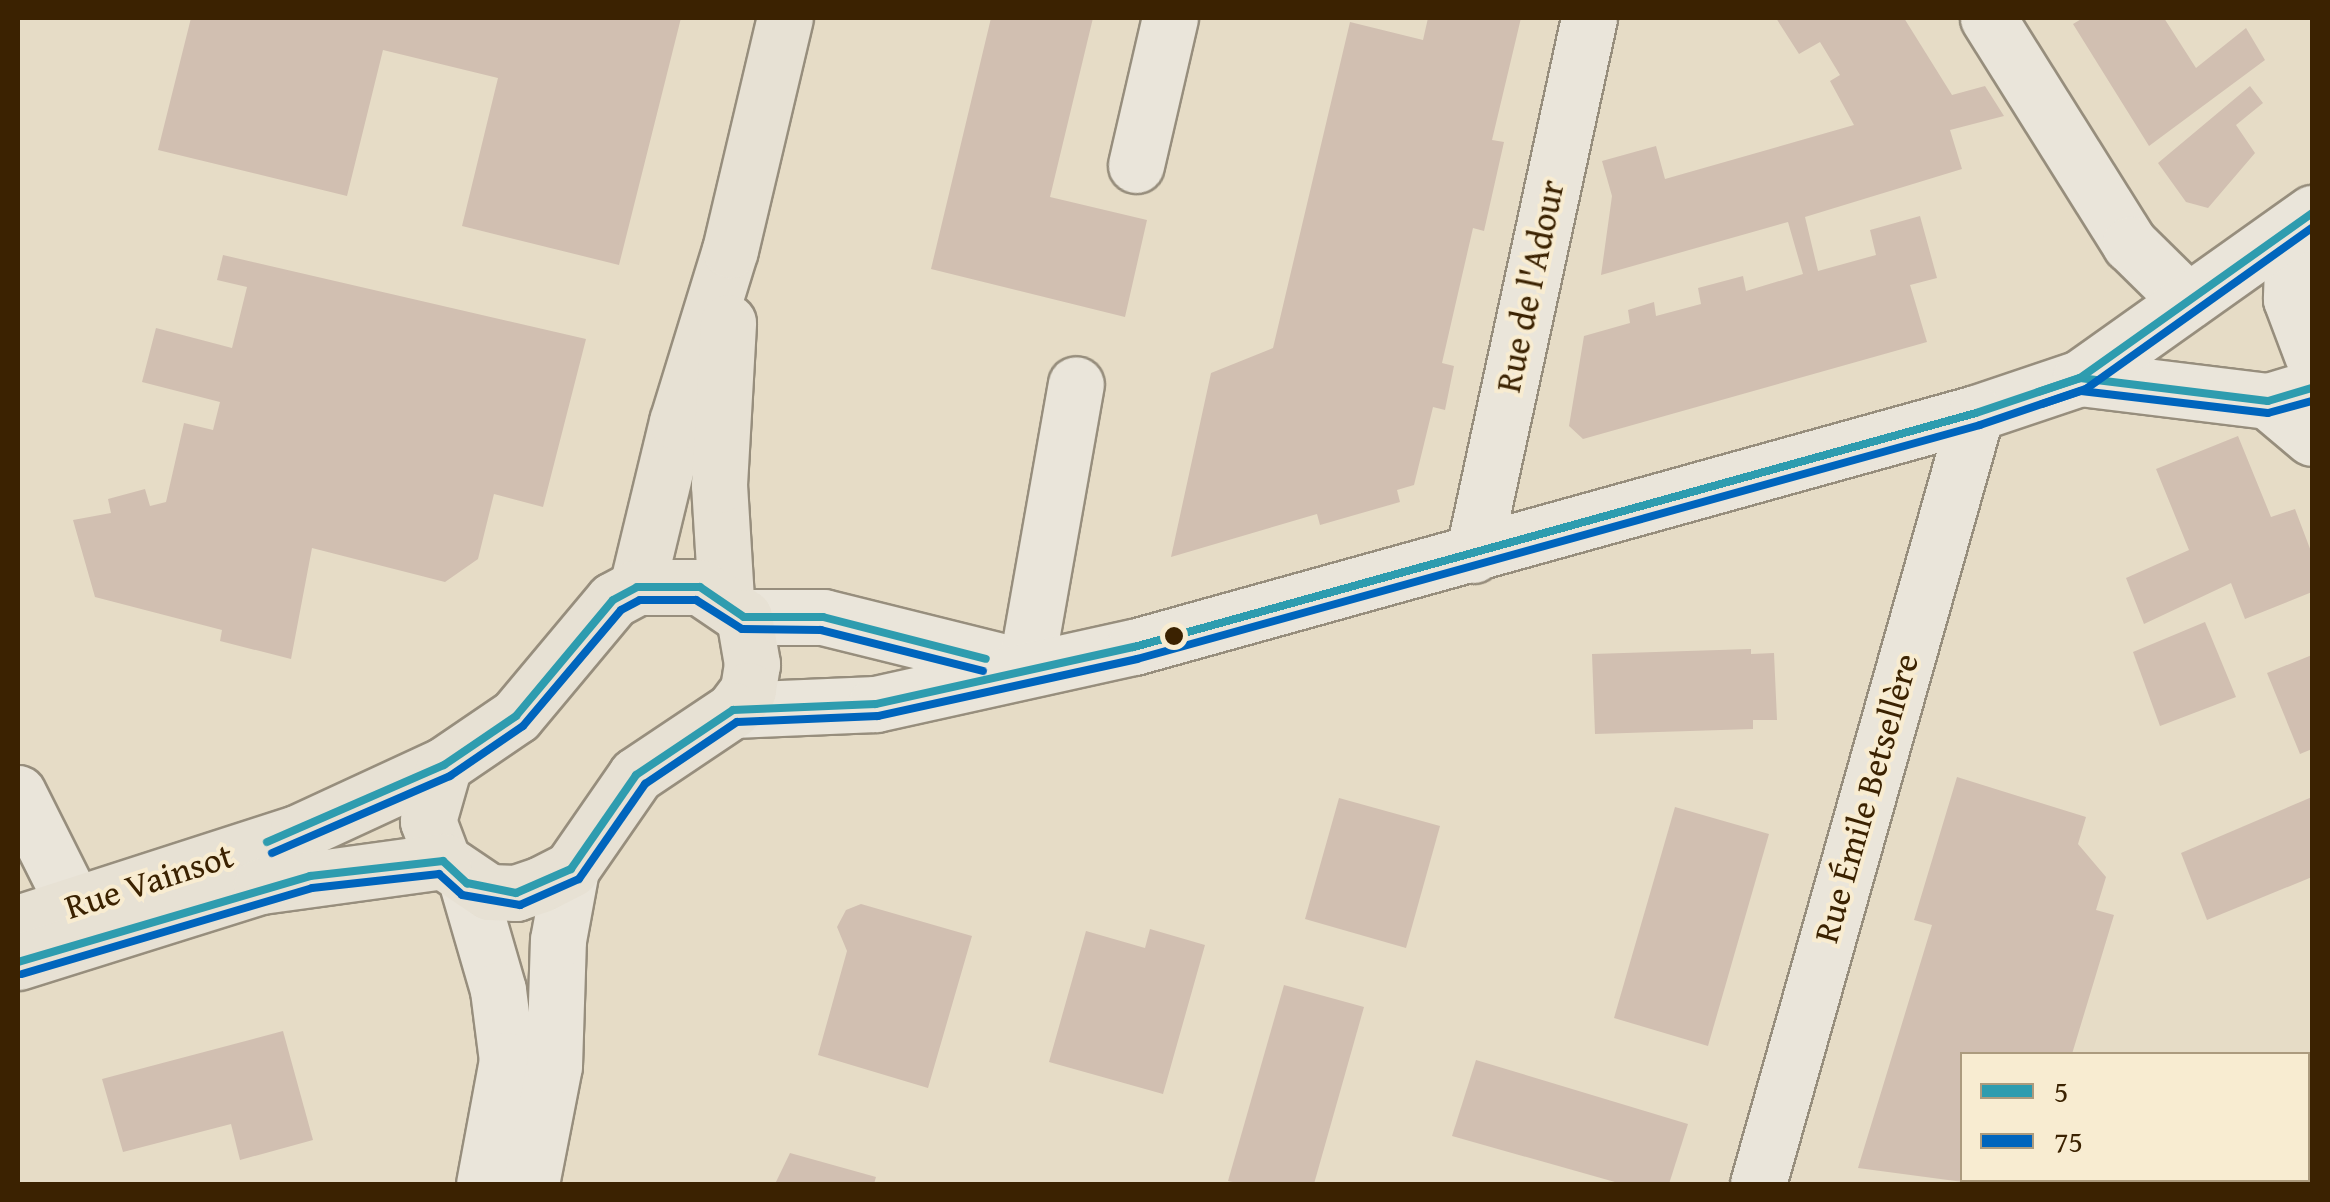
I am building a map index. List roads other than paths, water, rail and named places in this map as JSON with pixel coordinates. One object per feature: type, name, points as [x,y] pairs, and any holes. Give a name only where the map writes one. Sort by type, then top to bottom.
[{"type":"main road","points":[[735,608],[700,587],[637,586],[677,422],[730,250],[785,18]]},
{"type":"main road","points":[[571,868],[636,775],[733,710],[748,690],[752,664],[735,608],[720,485],[730,250]]},
{"type":"main road","name":"Rue Vainsot","points":[[18,923],[297,833],[444,765],[516,716],[614,600],[637,586]]},
{"type":"main road","points":[[444,765],[428,821],[455,872]]},
{"type":"main road","name":"Rue Vainsot","points":[[18,962],[261,886],[455,872],[516,893],[571,868]]},
{"type":"street","points":[[1136,165],[1170,18]]},
{"type":"street","name":"Rue de l'Adour","points":[[1472,555],[1589,18]]},
{"type":"street","points":[[1988,18],[2130,244],[2188,301]]},
{"type":"street","points":[[733,710],[876,704],[1026,667],[1134,648],[1976,413],[2080,378],[2312,215]]},
{"type":"street","points":[[2312,215],[2292,267],[2292,299],[2312,356]]},
{"type":"street","points":[[2080,378],[2290,395],[2312,438]]},
{"type":"street","points":[[1026,667],[1076,384]]},
{"type":"street","name":"Rue Émile Betsellère","points":[[1758,1184],[1976,413]]},
{"type":"street","points":[[735,608],[822,617],[1026,667]]},
{"type":"street","points":[[18,793],[75,907]]},
{"type":"street","points":[[532,1184],[554,1066],[558,940],[571,868]]},
{"type":"street","points":[[455,872],[498,990],[507,1060],[484,1184]]}]
